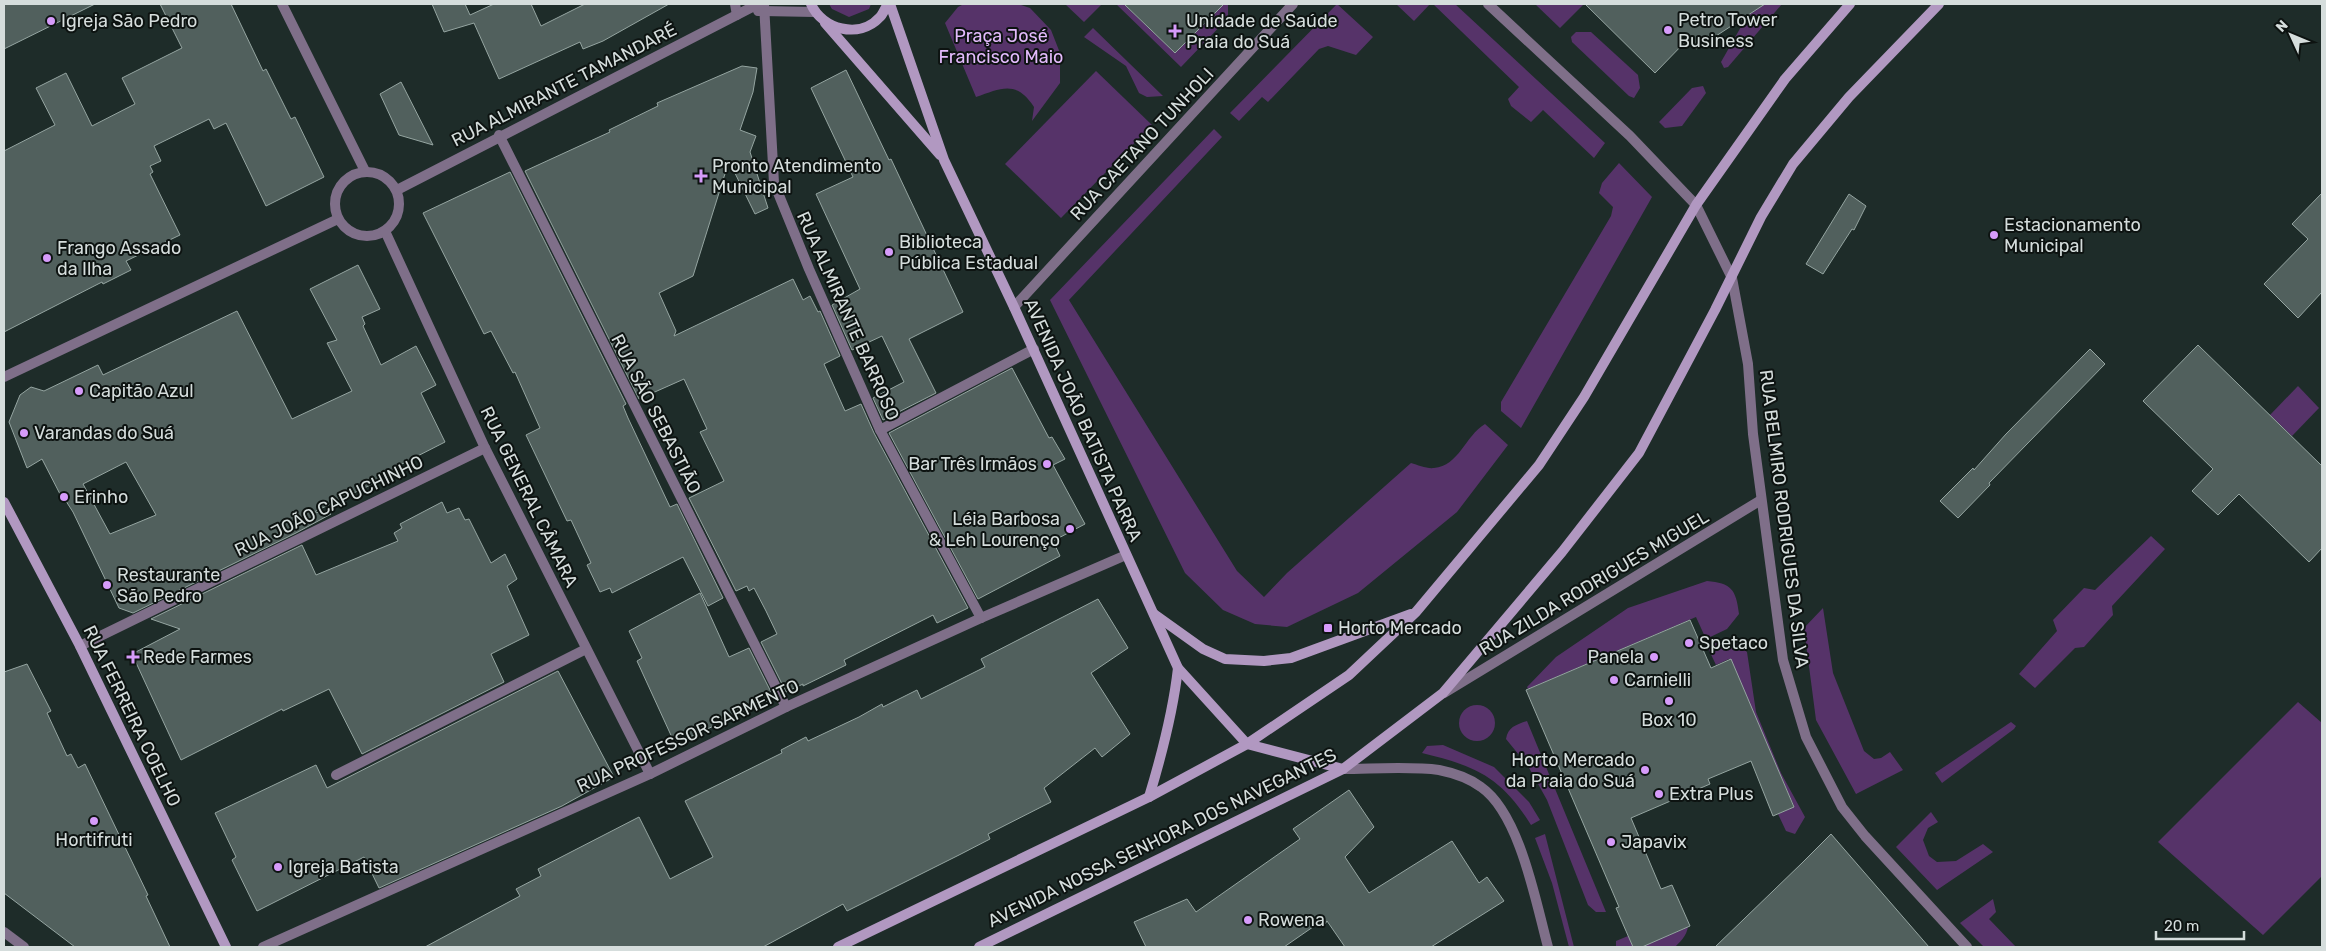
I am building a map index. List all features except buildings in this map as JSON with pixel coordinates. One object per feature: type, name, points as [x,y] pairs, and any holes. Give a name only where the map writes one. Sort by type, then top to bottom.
[{"type":"main road","points":[[825,23],[843,30],[867,27],[880,17],[889,4]]},
{"type":"main road","name":"AVENIDA JOÃO BATISTA PARRA","points":[[889,4],[944,160],[1034,349],[1178,668],[1247,744]]},
{"type":"main road","points":[[838,947],[1149,797],[1247,744],[1349,675],[1416,612],[1539,464],[1584,398],[1696,205],[1785,79],[1850,4]]},
{"type":"main road","name":"AVENIDA NOSSA SENHORA DOS NAVEGANTES","points":[[979,947],[1343,769],[1443,693],[1562,552],[1639,454],[1732,278],[1760,217],[1793,164],[1850,97],[1939,4]]},
{"type":"main road","name":"AVENIDA JOÃO BATISTA PARRA","points":[[813,8],[944,160]]},
{"type":"main road","name":"RUA FERREIRA COELHO","points":[[4,502],[80,646],[226,947]]},
{"type":"main road","points":[[1153,613],[1204,648],[1225,659],[1264,660],[1291,658],[1416,612]]},
{"type":"main road","points":[[1149,797],[1166,742],[1174,706],[1178,668]]},
{"type":"main road","points":[[1247,744],[1343,769]]},
{"type":"street","points":[[282,4],[366,171]]},
{"type":"street","points":[[735,4],[737,15]]},
{"type":"street","name":"RUA ALMIRANTE TAMANDARÉ","points":[[396,190],[758,4]]},
{"type":"street","name":"RUA CAETANO TUNHOLI","points":[[1014,307],[1293,4]]},
{"type":"street","name":"RUA BELMIRO RODRIGUES DA SILVA","points":[[1488,4],[1630,136],[1696,205],[1732,278],[1748,364],[1753,434],[1782,660],[1806,737],[1842,807],[1865,836],[1967,947]]},
{"type":"street","name":"RUA ALMIRANTE BARROSO","points":[[764,8],[774,183],[809,269],[880,430],[981,618]]},
{"type":"street","points":[[747,10],[813,8]]},
{"type":"street","name":"RUA SÃO SEBASTIÃO","points":[[500,135],[786,707]]},
{"type":"street","points":[[366,171],[378,173],[389,180],[396,190],[400,201],[399,213],[385,231],[369,236],[353,234],[344,228],[338,218],[334,206],[336,193],[343,182],[353,174],[366,171]]},
{"type":"street","points":[[4,378],[338,218]]},
{"type":"street","name":"RUA GENERAL CÂMARA","points":[[385,231],[485,448],[650,774]]},
{"type":"street","points":[[880,430],[1034,349]]},
{"type":"street","name":"RUA JOÃO CAPUCHINHO","points":[[80,646],[485,448]]},
{"type":"street","name":"RUA ZILDA RODRIGUES MIGUEL","points":[[1443,693],[1761,500]]},
{"type":"street","name":"RUA PROFESSOR SARMENTO","points":[[263,947],[650,774],[786,707],[981,618],[1126,555]]},
{"type":"street","points":[[336,775],[586,649]]},
{"type":"street","points":[[1343,769],[1438,770],[1463,776],[1482,787],[1500,807],[1516,838],[1548,947]]},
{"type":"street","points":[[4,932],[24,947]]},
{"type":"green space","points":[[829,4],[871,4],[869,9],[849,17],[832,9]]},
{"type":"green space","name":"Praça José Francisco Maio","points":[[964,4],[1018,4],[1030,8],[1051,30],[1060,53],[1060,83],[1032,121],[1034,107],[1027,98],[1015,90],[1001,89],[976,97],[945,23],[958,7]]},
{"type":"green space","points":[[1065,4],[1102,4],[1084,22]]},
{"type":"green space","points":[[1116,4],[1132,4],[1128,8],[1175,53],[1224,4],[1228,4],[1228,18],[1181,67]]},
{"type":"green space","points":[[1337,4],[1373,37],[1356,55],[1328,46],[1319,49],[1268,102],[1262,97],[1239,121],[1230,113]]},
{"type":"green space","points":[[1396,4],[1430,4],[1414,21]]},
{"type":"green space","points":[[1433,4],[1455,4],[1605,143],[1594,158],[1543,110],[1531,122],[1511,106],[1508,99],[1519,87]]},
{"type":"green space","points":[[1535,4],[1584,4],[1560,28]]},
{"type":"green space","points":[[1761,4],[1782,4],[1728,67],[1724,68],[1721,62],[1746,18]]},
{"type":"green space","points":[[1093,28],[1163,96],[1147,97],[1139,93],[1126,66],[1084,37]]},
{"type":"green space","points":[[1576,32],[1591,32],[1638,75],[1640,88],[1634,98],[1629,96],[1572,42],[1571,37]]},
{"type":"green space","points":[[1096,71],[1152,125],[1061,218],[1005,164]]},
{"type":"green space","points":[[1703,86],[1706,93],[1682,126],[1665,128],[1659,122],[1692,88]]},
{"type":"green space","points":[[1214,129],[1222,137],[1069,300],[1237,571],[1264,597],[1287,573],[1411,463],[1428,468],[1443,466],[1456,456],[1478,429],[1485,424],[1508,445],[1457,512],[1358,593],[1287,627],[1255,624],[1223,610],[1185,573],[1050,300]]},
{"type":"green space","points":[[1619,163],[1652,197],[1521,428],[1501,411],[1501,402],[1611,216],[1613,207],[1599,193],[1602,183]]},
{"type":"green space","points":[[2298,386],[2319,408],[2292,436],[2270,415]]},
{"type":"green space","points":[[2151,536],[2165,549],[2112,606],[2113,615],[2084,647],[2075,648],[2035,688],[2019,674],[2057,631],[2053,620],[2084,588],[2095,590]]},
{"type":"green space","points":[[1707,581],[1722,583],[1734,593],[1739,614],[1727,629],[1706,639],[1696,617],[1528,689],[1527,687],[1556,657],[1628,608]]},
{"type":"green space","points":[[1823,608],[1833,673],[1864,751],[1874,759],[1881,758],[1890,752],[1903,770],[1856,794],[1816,720],[1804,628]]},
{"type":"green space","points":[[1722,641],[1734,641],[1747,652],[1756,712],[1781,773],[1805,817],[1795,834],[1786,831],[1778,814],[1794,806],[1729,659],[1716,665],[1707,646]]},
{"type":"green space","points":[[2298,702],[2322,723],[2322,876],[2263,935],[2158,842]]},
{"type":"green space","points":[[1477,705],[1484,706],[1490,710],[1494,716],[1494,730],[1490,736],[1484,740],[1477,741],[1470,740],[1464,736],[1460,730],[1459,723],[1460,716],[1464,710],[1470,706]]},
{"type":"green space","points":[[1527,721],[1606,912],[1596,912],[1588,905],[1547,800],[1528,766],[1506,739],[1511,729]]},
{"type":"green space","points":[[2011,722],[2016,726],[2014,729],[1942,783],[1935,773]]},
{"type":"green space","points":[[1443,745],[1494,767],[1529,802],[1540,820],[1531,825],[1509,795],[1485,776],[1458,763],[1422,753],[1427,746]]},
{"type":"green space","points":[[1931,812],[1938,822],[1928,828],[1923,840],[1929,856],[1937,862],[1956,861],[1983,844],[1993,852],[1937,890],[1896,847]]},
{"type":"green space","points":[[1545,834],[1574,947],[1569,947],[1552,883],[1535,838]]},
{"type":"green space","points":[[1669,888],[1688,922],[1686,933],[1675,947],[1640,947],[1684,929]]},
{"type":"green space","points":[[1993,899],[1996,912],[1989,919],[2016,947],[1984,947],[1960,923]]},
{"type":"green space","points":[[1628,936],[1633,947],[1616,947],[1616,941]]},
{"type":"place","name":"Igreja São Pedro","points":[[51,21]]},
{"type":"place","name":"Petro Tower Business","points":[[1668,30]]},
{"type":"place","name":"Unidade de Saúde Praia do Suá","points":[[1175,31]]},
{"type":"place","name":"Pronto Atendimento Municipal","points":[[701,176]]},
{"type":"place","name":"Estacionamento Municipal","points":[[1994,235]]},
{"type":"place","name":"Biblioteca Pública Estadual","points":[[889,252]]},
{"type":"place","name":"Frango Assado da Ilha","points":[[47,258]]},
{"type":"place","name":"Capitão Azul","points":[[79,391]]},
{"type":"place","name":"Varandas do Suá","points":[[24,433]]},
{"type":"place","name":"Bar Três Irmãos","points":[[1047,464]]},
{"type":"place","name":"Erinho","points":[[64,497]]},
{"type":"place","name":"Léia Barbosa & Leh Lourenço","points":[[1070,529]]},
{"type":"place","name":"Restaurante São Pedro","points":[[107,585]]},
{"type":"place","name":"Horto Mercado","points":[[1328,628]]},
{"type":"place","name":"Spetaco","points":[[1689,643]]},
{"type":"place","name":"Rede Farmes","points":[[133,657]]},
{"type":"place","name":"Panela","points":[[1654,657]]},
{"type":"place","name":"Carnielli","points":[[1614,680]]},
{"type":"place","name":"Box 10","points":[[1669,701]]},
{"type":"place","name":"Horto Mercado da Praia do Suá","points":[[1645,770]]},
{"type":"place","name":"Extra Plus","points":[[1659,794]]},
{"type":"place","name":"Hortifruti","points":[[94,821]]},
{"type":"place","name":"Japavix","points":[[1611,842]]},
{"type":"place","name":"Igreja Batista","points":[[278,867]]},
{"type":"place","name":"Rowena","points":[[1248,920]]}]
